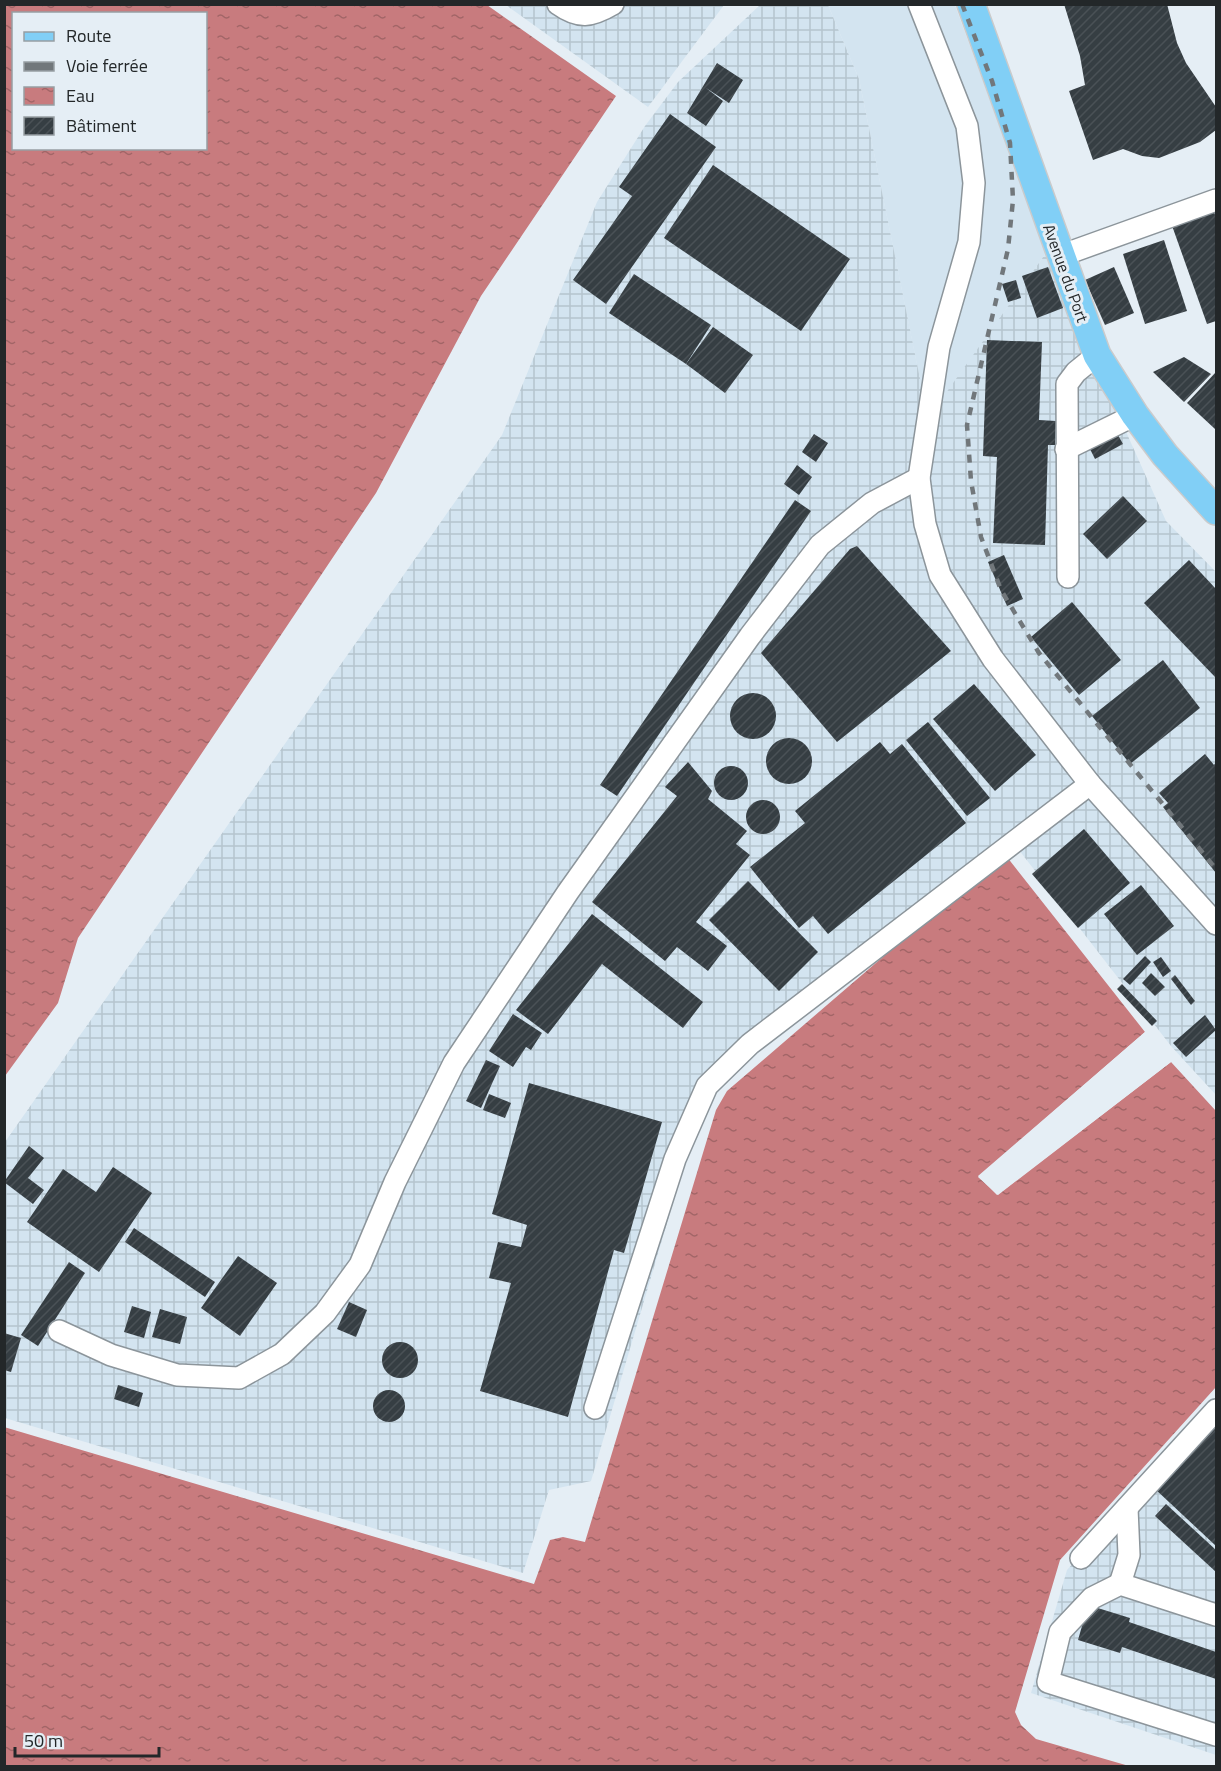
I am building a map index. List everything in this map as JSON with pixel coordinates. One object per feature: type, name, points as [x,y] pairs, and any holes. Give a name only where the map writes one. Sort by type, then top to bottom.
[{"type":"main road","name":"Avenue du Port","points":[[971,4],[1097,355],[1135,415],[1166,455],[1216,511]]},
{"type":"street","points":[[558,4],[570,13],[595,15],[613,4]]},
{"type":"street","points":[[919,4],[967,126],[974,183],[969,242],[939,347],[919,478],[925,524],[940,575],[993,659],[1090,784],[1216,924]]},
{"type":"street","points":[[1060,256],[1216,200]]},
{"type":"street","points":[[1068,577],[1067,384],[1076,372],[1097,355]]},
{"type":"street","points":[[1066,449],[1135,415]]},
{"type":"street","points":[[59,1331],[111,1355],[177,1375],[239,1378],[282,1354],[325,1313],[360,1265],[395,1182],[454,1064],[568,892],[750,636],[820,545],[872,503],[919,478]]},
{"type":"street","points":[[595,1408],[675,1159],[707,1086],[750,1044],[1090,784]]},
{"type":"street","points":[[1081,1558],[1216,1410]]},
{"type":"street","points":[[1120,1584],[1129,1555],[1127,1508]]},
{"type":"street","points":[[1216,1615],[1120,1584],[1092,1598],[1060,1632],[1048,1682],[1216,1735]]},
{"type":"shaded area","points":[[506,5],[724,5],[648,107]]},
{"type":"shaded area","points":[[760,5],[828,5],[859,79],[928,418],[1046,253],[1166,521],[1216,572],[1216,1095],[1171,1046],[1008,836],[705,1094],[591,1481],[549,1490],[523,1573],[5,1418],[5,1142],[502,435],[597,202],[645,126],[678,82]]},
{"type":"shaded area","points":[[828,5],[955,5],[1046,253],[928,419],[859,79]]},
{"type":"shaded area","points":[[1216,1402],[1216,1755],[1031,1693],[1067,1570]]},
{"type":"water","points":[[5,4],[487,5],[616,96],[481,296],[376,493],[78,938],[58,1003],[5,1076]]},
{"type":"water","points":[[1007,857],[1145,1032],[978,1177],[998,1195],[1171,1062],[1216,1111],[1216,1387],[1060,1560],[1015,1712],[1021,1725],[1036,1739],[1129,1766],[5,1766],[4,1427],[534,1584],[550,1540],[563,1537],[585,1542],[716,1110],[727,1091],[991,864]]},
{"type":"pier","points":[[1145,1032],[1147,1034],[1142,1040],[1122,1054],[982,1177],[998,1191],[1169,1060],[1171,1062],[997,1195],[978,1176]]},
{"type":"building","points":[[1064,4],[1167,4],[1177,43],[1186,63],[1216,107],[1216,130],[1200,142],[1159,158],[1142,156],[1123,149],[1093,160],[1069,91],[1085,85],[1080,56]]},
{"type":"building","points":[[717,63],[743,80],[729,103],[706,88],[723,101],[706,126],[687,113]]},
{"type":"building","points":[[670,114],[716,147],[606,304],[573,280],[632,196],[619,187]]},
{"type":"building","points":[[713,165],[850,259],[801,331],[664,238]]},
{"type":"building","points":[[1212,205],[1216,218],[1216,321],[1207,324],[1170,220]]},
{"type":"building","points":[[1164,240],[1187,311],[1145,324],[1123,254]]},
{"type":"building","points":[[1048,267],[1063,308],[1037,318],[1022,276]]},
{"type":"building","points":[[1114,267],[1134,313],[1105,325],[1085,280]]},
{"type":"building","points":[[634,274],[711,325],[686,364],[609,313]]},
{"type":"building","points":[[1016,280],[1021,298],[1008,302],[1002,284]]},
{"type":"building","points":[[713,327],[753,355],[725,393],[686,364]]},
{"type":"building","points":[[987,340],[1042,342],[1039,420],[1056,421],[1055,445],[1048,445],[1045,545],[993,543],[997,457],[983,456]]},
{"type":"building","points":[[1184,357],[1211,374],[1184,402],[1153,372]]},
{"type":"building","points":[[1216,372],[1216,427],[1215,429],[1187,403]]},
{"type":"building","points":[[1114,428],[1123,444],[1095,459],[1087,443]]},
{"type":"building","points":[[814,434],[828,443],[816,462],[802,452]]},
{"type":"building","points":[[797,465],[812,477],[799,495],[784,484]]},
{"type":"building","points":[[1123,496],[1147,521],[1107,559],[1083,534]]},
{"type":"building","points":[[795,500],[811,511],[617,796],[600,785]]},
{"type":"building","points":[[857,546],[951,651],[837,742],[761,653],[850,549]]},
{"type":"building","points":[[1004,555],[1023,599],[1007,606],[988,562]]},
{"type":"building","points":[[1189,560],[1216,589],[1216,678],[1144,603]]},
{"type":"building","points":[[1072,602],[1121,660],[1079,695],[1031,637]]},
{"type":"building","points":[[1163,660],[1200,708],[1130,764],[1092,716]]},
{"type":"building","points":[[974,684],[1036,755],[995,791],[933,719]]},
{"type":"building","points":[[758,693],[770,699],[775,707],[775,725],[770,733],[762,738],[748,739],[736,733],[731,725],[730,711],[736,699],[744,694]]},
{"type":"building","points":[[928,722],[990,798],[967,816],[906,740]]},
{"type":"building","points":[[794,738],[806,744],[811,752],[811,770],[806,778],[798,783],[784,784],[776,781],[769,774],[766,756],[769,748],[776,741]]},
{"type":"building","points":[[880,742],[890,754],[902,744],[966,823],[828,934],[813,916],[799,928],[750,867],[805,823],[795,811]]},
{"type":"building","points":[[1205,754],[1214,765],[1216,762],[1216,873],[1163,807],[1168,803],[1159,793]]},
{"type":"building","points":[[688,762],[712,791],[708,799],[747,831],[736,844],[750,855],[696,922],[727,946],[708,971],[677,947],[665,961],[592,902],[677,796],[665,787]]},
{"type":"building","points":[[731,766],[743,771],[748,783],[743,795],[731,800],[719,795],[714,783],[719,771]]},
{"type":"building","points":[[763,800],[775,805],[780,817],[775,829],[763,834],[751,829],[746,817],[751,805]]},
{"type":"building","points":[[1084,829],[1130,883],[1078,928],[1032,874]]},
{"type":"building","points":[[748,881],[818,952],[779,991],[709,920]]},
{"type":"building","points":[[1141,885],[1174,926],[1137,955],[1104,914]]},
{"type":"building","points":[[592,914],[703,1002],[683,1028],[602,964],[548,1034],[516,1010]]},
{"type":"building","points":[[1145,956],[1151,962],[1130,985],[1123,979]]},
{"type":"building","points":[[1161,957],[1171,971],[1163,977],[1153,962]]},
{"type":"building","points":[[1151,973],[1165,987],[1155,996],[1142,983]]},
{"type":"building","points":[[1175,975],[1195,1001],[1191,1005],[1171,979]]},
{"type":"building","points":[[1122,984],[1157,1021],[1152,1026],[1117,989]]},
{"type":"building","points":[[513,1014],[542,1033],[531,1050],[526,1047],[513,1067],[489,1051]]},
{"type":"building","points":[[1205,1015],[1216,1030],[1186,1057],[1173,1043]]},
{"type":"building","points":[[486,1060],[500,1066],[481,1108],[466,1101]]},
{"type":"building","points":[[529,1083],[662,1122],[624,1253],[614,1250],[568,1417],[480,1391],[511,1283],[489,1278],[498,1242],[521,1247],[527,1225],[492,1214]]},
{"type":"building","points":[[489,1094],[511,1103],[505,1118],[483,1110]]},
{"type":"building","points":[[29,1146],[44,1158],[28,1178],[44,1190],[33,1204],[4,1182]]},
{"type":"building","points":[[113,1167],[152,1193],[99,1272],[27,1222],[63,1169],[96,1192]]},
{"type":"building","points":[[134,1228],[215,1282],[205,1297],[125,1242]]},
{"type":"building","points":[[238,1256],[277,1283],[240,1336],[201,1308]]},
{"type":"building","points":[[69,1262],[85,1273],[38,1346],[21,1335]]},
{"type":"building","points":[[349,1302],[367,1310],[356,1337],[337,1329]]},
{"type":"building","points":[[132,1306],[151,1312],[144,1338],[124,1332]]},
{"type":"building","points":[[160,1309],[187,1317],[180,1344],[152,1337]]},
{"type":"building","points":[[4,1333],[21,1338],[11,1372],[4,1370]]},
{"type":"building","points":[[400,1342],[413,1347],[418,1360],[413,1373],[400,1378],[387,1373],[382,1360],[387,1347]]},
{"type":"building","points":[[118,1385],[143,1393],[139,1407],[114,1399]]},
{"type":"building","points":[[389,1390],[401,1394],[405,1406],[401,1418],[389,1422],[377,1418],[373,1406],[377,1394]]},
{"type":"building","points":[[1216,1421],[1216,1546],[1154,1488]]},
{"type":"building","points":[[1166,1504],[1216,1550],[1216,1572],[1155,1516]]},
{"type":"building","points":[[1088,1605],[1130,1618],[1129,1622],[1216,1652],[1216,1679],[1122,1647],[1120,1653],[1078,1640]]},
{"type":"railway","points":[[962,4],[992,81],[1010,143],[1013,200],[1008,249],[967,425],[971,481],[981,537],[1001,590],[1039,653],[1216,869]]}]
